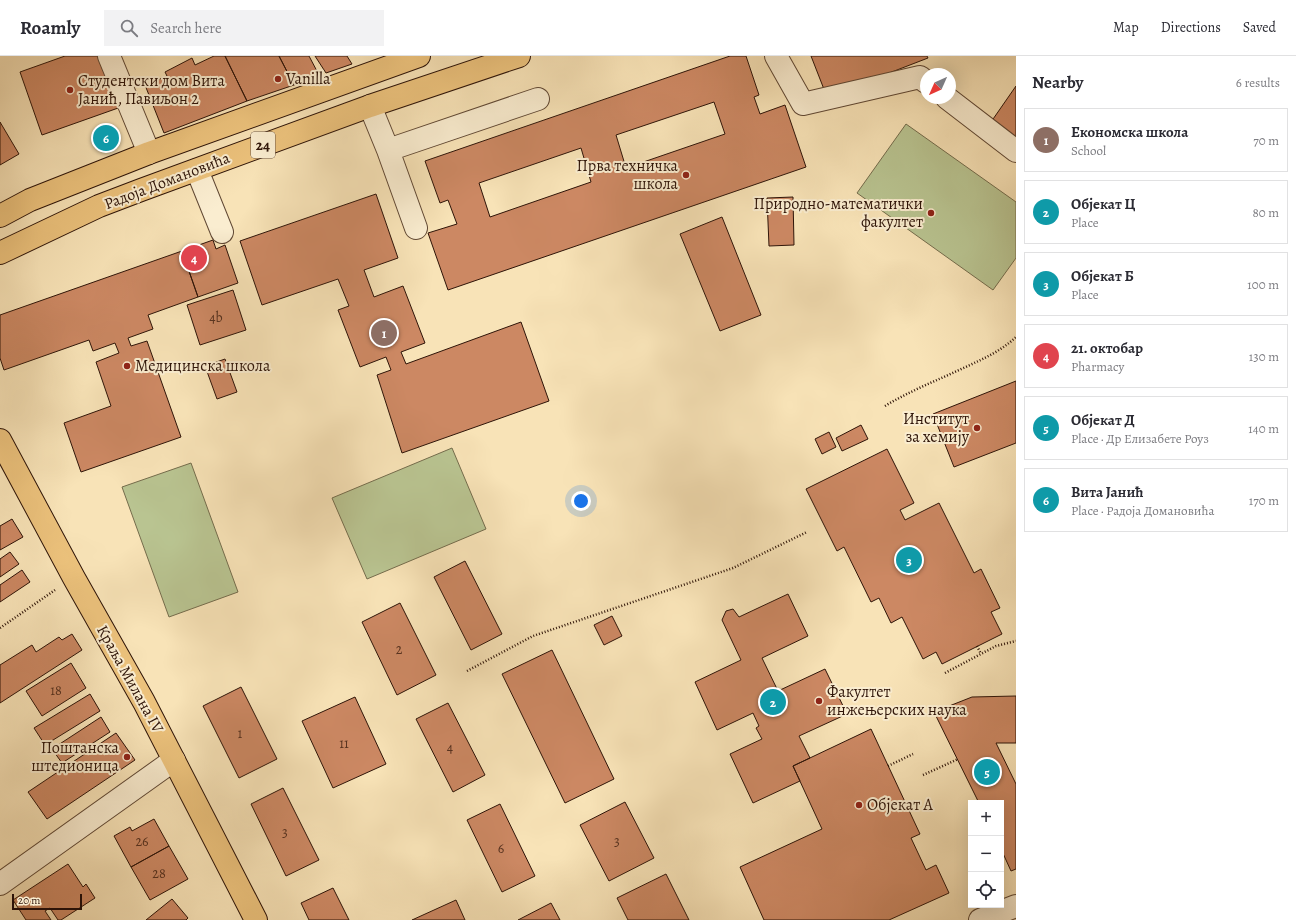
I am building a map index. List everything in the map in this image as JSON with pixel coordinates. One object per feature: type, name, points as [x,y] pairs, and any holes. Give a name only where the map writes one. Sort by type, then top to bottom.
[{"type":"main road","name":"Радоја Домановића","points":[[0,216],[23,203],[149,153],[419,56]]},
{"type":"main road","name":"Радоја Домановића","points":[[0,253],[99,206],[370,106],[519,56]]},
{"type":"main road","points":[[0,207],[23,203]]},
{"type":"main road","name":"Краља Милана IV","points":[[0,440],[74,578],[144,702],[256,920]]},
{"type":"street","points":[[109,56],[149,153]]},
{"type":"street","points":[[776,56],[803,104],[920,78]]},
{"type":"street","points":[[388,150],[538,99]]},
{"type":"street","points":[[955,104],[1016,151]]},
{"type":"street","points":[[370,106],[388,150],[416,228]]},
{"type":"street","points":[[197,170],[222,232]]},
{"type":"street","points":[[0,884],[174,760]]},
{"type":"street","points":[[980,920],[1016,906]]},
{"type":"path","points":[[885,406],[905,394],[1006,347],[1016,337]]},
{"type":"path","points":[[467,671],[533,636],[733,568],[806,532]]},
{"type":"path","points":[[0,628],[74,578]]},
{"type":"path","points":[[945,673],[996,646],[1016,641]]},
{"type":"path","points":[[977,646],[981,654]]},
{"type":"path","points":[[888,766],[914,754]]},
{"type":"path","points":[[923,775],[958,759]]},
{"type":"green space","points":[[906,124],[1016,202],[1016,258],[993,290],[857,193]]},
{"type":"green space","points":[[452,448],[486,529],[367,579],[332,498]]},
{"type":"green space","points":[[191,463],[238,592],[169,617],[122,487]]},
{"type":"building","name":"Студентски дом Вита Јанић, Павиљон 2","points":[[65,56],[102,56],[121,107],[42,135],[20,72]]},
{"type":"building","points":[[214,56],[225,56],[247,101],[164,133],[145,85],[167,76],[165,72],[192,58],[195,65]]},
{"type":"building","points":[[225,56],[279,56],[294,85],[247,101]]},
{"type":"building","points":[[279,56],[309,56],[319,75],[294,85]]},
{"type":"building","points":[[315,56],[347,56],[352,64],[326,73]]},
{"type":"building","name":"Прва техничка школа","points":[[730,56],[746,56],[759,95],[754,97],[760,114],[785,105],[806,167],[448,290],[428,233],[457,224],[448,200],[440,203],[425,161]],"holes":[[[714,102],[725,134],[626,168],[616,135]],[[581,148],[591,182],[490,217],[479,183]]]},
{"type":"building","points":[[811,56],[927,56],[928,58],[827,97]]},
{"type":"building","points":[[1016,86],[1016,140],[991,122]]},
{"type":"building","points":[[0,122],[19,154],[0,165]]},
{"type":"building","points":[[376,194],[398,258],[364,270],[374,297],[403,286],[425,343],[401,352],[406,364],[521,322],[549,401],[402,453],[377,375],[391,370],[386,357],[360,367],[338,310],[349,306],[338,279],[262,305],[240,241]]},
{"type":"building","points":[[793,197],[794,245],[769,246],[767,198]]},
{"type":"building","points":[[722,217],[761,315],[720,331],[680,234]]},
{"type":"building","points":[[213,240],[216,249],[225,245],[238,283],[198,297],[182,251]]},
{"type":"building","name":"Медицинска школа","points":[[182,251],[198,297],[148,315],[153,329],[128,338],[131,346],[147,341],[181,437],[81,472],[64,423],[111,406],[96,362],[119,353],[115,343],[93,351],[89,340],[4,370],[0,358],[0,315]]},
{"type":"building","points":[[233,290],[246,330],[200,345],[187,305]]},
{"type":"building","points":[[225,359],[237,392],[217,399],[205,366]]},
{"type":"building","name":"Институт за хемију","points":[[1016,381],[1016,443],[954,467],[933,414]]},
{"type":"building","points":[[861,425],[868,439],[842,451],[836,438]]},
{"type":"building","points":[[829,432],[836,447],[822,454],[815,439]]},
{"type":"building","points":[[887,449],[914,503],[900,510],[905,520],[939,503],[974,573],[981,569],[1000,608],[991,612],[1002,634],[942,664],[936,652],[923,659],[902,617],[891,623],[879,598],[871,602],[844,547],[837,551],[806,489]]},
{"type":"building","points":[[12,519],[23,537],[0,550],[0,526]]},
{"type":"building","points":[[10,552],[19,564],[0,577],[0,559]]},
{"type":"building","points":[[465,561],[502,634],[471,650],[434,577]]},
{"type":"building","points":[[22,570],[30,582],[0,602],[0,585]]},
{"type":"building","points":[[788,594],[808,636],[762,658],[778,691],[825,669],[847,714],[799,736],[810,758],[793,766],[800,781],[753,803],[730,754],[762,739],[756,728],[759,726],[753,713],[717,730],[695,682],[741,660],[722,620],[726,611],[733,609],[739,617]]},
{"type":"building","points":[[400,603],[436,675],[397,695],[362,622]]},
{"type":"building","points":[[612,616],[622,636],[604,645],[594,625]]},
{"type":"building","points":[[72,634],[82,650],[0,703],[0,665],[32,645],[36,652],[59,637],[62,640]]},
{"type":"building","points":[[552,650],[614,779],[565,803],[502,674]]},
{"type":"building","points":[[71,663],[86,688],[42,716],[26,691]]},
{"type":"building","points":[[241,687],[277,759],[239,778],[203,706]]},
{"type":"building","points":[[90,694],[100,711],[45,745],[34,728]]},
{"type":"building","points":[[1016,696],[1016,743],[996,743],[1016,784],[1016,869],[1011,871],[1004,856],[1004,800],[978,800],[934,712],[972,697]]},
{"type":"building","points":[[355,697],[386,764],[333,788],[302,721]]},
{"type":"building","points":[[448,703],[485,775],[453,792],[416,719]]},
{"type":"building","points":[[101,717],[110,732],[62,763],[52,749]]},
{"type":"building","name":"Објекат А","points":[[871,729],[920,834],[911,838],[926,870],[936,865],[949,893],[889,920],[764,920],[740,867],[822,829],[793,766]]},
{"type":"building","points":[[116,733],[135,760],[47,819],[28,792]]},
{"type":"building","points":[[283,788],[319,860],[286,876],[251,804]]},
{"type":"building","points":[[625,802],[654,858],[609,881],[580,825]]},
{"type":"building","points":[[500,804],[535,876],[502,892],[467,820]]},
{"type":"building","points":[[154,819],[169,846],[131,867],[114,836],[130,827],[132,831]]},
{"type":"building","points":[[169,846],[188,879],[150,900],[131,867]]},
{"type":"building","points":[[68,864],[83,887],[86,884],[95,898],[61,920],[58,920],[50,908],[45,911],[51,920],[26,920],[13,900]]},
{"type":"building","points":[[666,874],[689,920],[628,920],[617,898]]},
{"type":"building","points":[[333,888],[349,920],[309,920],[301,903]]},
{"type":"building","points":[[172,899],[188,918],[186,920],[146,920]]},
{"type":"building","points":[[456,900],[465,920],[412,920]]},
{"type":"building","points":[[551,903],[560,920],[518,920]]},
{"type":"place","name":"Vanilla","points":[[278,79]]},
{"type":"place","name":"Студентски дом Вита Јанић, Павиљон 2","points":[[70,90]]},
{"type":"place","name":"Вита Јанић","points":[[106,138]]},
{"type":"place","name":"Прва техничка школа","points":[[686,175]]},
{"type":"place","name":"Природно-математички факултет","points":[[931,213]]},
{"type":"place","name":"21. октобар","points":[[194,258]]},
{"type":"place","name":"Економска школа","points":[[384,333]]},
{"type":"place","name":"Медицинска школа","points":[[127,366]]},
{"type":"place","name":"Институт за хемију","points":[[977,428]]},
{"type":"place","name":"Објекат Б","points":[[909,560]]},
{"type":"place","name":"Факултет инжењерских наука","points":[[819,701]]},
{"type":"place","name":"Објекат Ц","points":[[773,702]]},
{"type":"place","name":"Поштанска штедионица","points":[[127,757]]},
{"type":"place","name":"Објекат Д","points":[[987,772]]},
{"type":"place","name":"Објекат А","points":[[859,805]]}]
